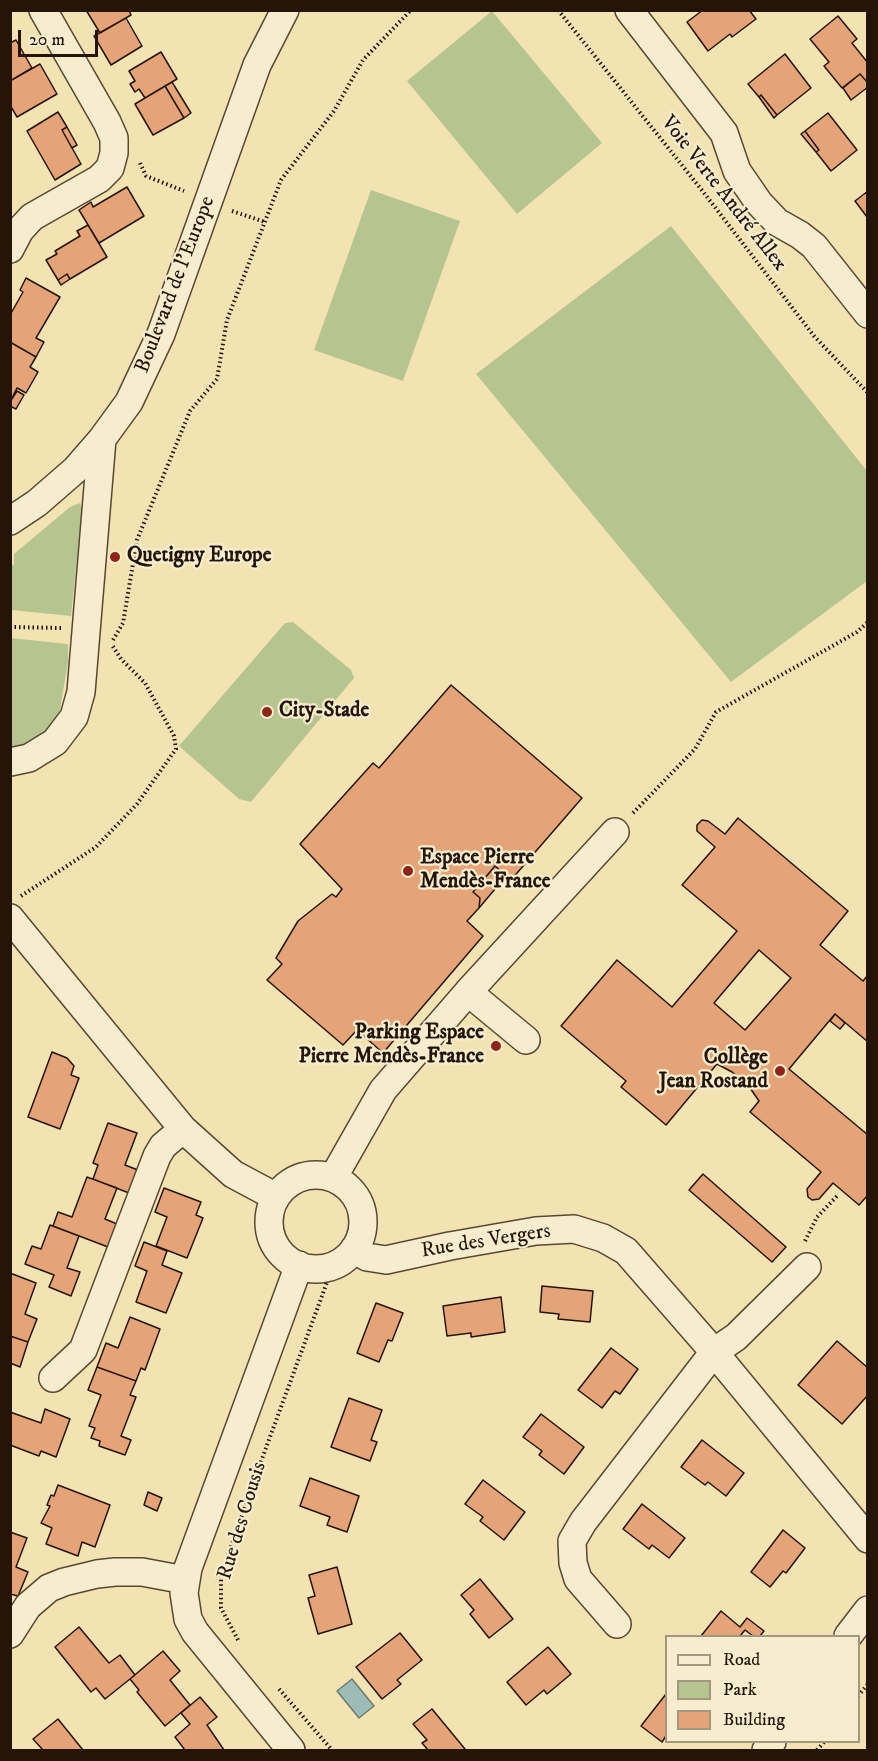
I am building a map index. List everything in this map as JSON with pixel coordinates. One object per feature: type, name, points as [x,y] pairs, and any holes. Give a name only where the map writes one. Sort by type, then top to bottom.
[{"type":"street","points":[[10,249],[20,230],[32,217],[99,179],[110,168],[114,153],[114,138],[107,122],[43,10]]},
{"type":"street","name":"Boulevard de l'Europe","points":[[10,521],[57,488],[75,470],[102,439],[129,402],[161,334],[257,65],[285,10]]},
{"type":"street","points":[[629,10],[724,133],[737,171],[759,203],[777,222],[814,246],[867,314]]},
{"type":"street","points":[[10,762],[29,758],[55,742],[74,717],[81,692],[102,439]]},
{"type":"street","points":[[333,1178],[383,1090],[468,992],[615,832]]},
{"type":"street","points":[[15,907],[183,1129],[233,1174],[276,1197]]},
{"type":"street","points":[[468,992],[526,1040]]},
{"type":"street","points":[[53,1378],[83,1350],[157,1156],[163,1146],[183,1129]]},
{"type":"street","points":[[308,1175],[324,1175],[333,1178],[352,1191],[361,1205],[364,1222],[361,1238],[344,1257],[328,1268],[313,1269],[299,1265],[286,1258],[276,1247],[270,1233],[269,1219],[272,1204],[280,1191],[292,1181],[308,1175]]},
{"type":"street","name":"Rue des Vergers","points":[[344,1257],[386,1260],[525,1233],[574,1229],[603,1238],[626,1251],[714,1352],[867,1539]]},
{"type":"street","name":"Rue des Cousis","points":[[291,1750],[195,1632],[188,1619],[185,1606],[185,1580],[299,1265]]},
{"type":"street","points":[[616,1624],[578,1579],[573,1563],[572,1541],[584,1522],[714,1352],[736,1336],[807,1267]]},
{"type":"street","points":[[10,1634],[28,1606],[49,1588],[64,1582],[115,1572],[142,1572],[185,1580]]},
{"type":"street","points":[[849,1635],[867,1610]]},
{"type":"path","points":[[111,644],[123,623],[137,540],[190,411],[217,379],[227,320],[281,180],[334,111],[363,60],[411,10]]},
{"type":"path","name":"Voie Verte André Allex","points":[[558,10],[701,189],[814,336],[867,393]]},
{"type":"path","points":[[615,832],[695,748],[716,712],[857,632],[867,622]]},
{"type":"path","points":[[10,627],[86,629],[111,644],[121,659],[145,683],[174,736],[176,749],[137,804],[96,847],[15,907]]},
{"type":"path","points":[[807,1267],[805,1240],[817,1217],[837,1196]]},
{"type":"path","name":"Rue des Cousis","points":[[241,1645],[221,1608],[221,1576],[256,1475],[344,1257]]},
{"type":"path","points":[[272,1680],[332,1750]]},
{"type":"green space","points":[[492,11],[602,143],[517,214],[407,81]]},
{"type":"green space","points":[[371,190],[460,221],[403,381],[314,350]]},
{"type":"green space","points":[[671,226],[867,471],[867,581],[731,682],[476,374]]},
{"type":"green space","points":[[80,503],[82,510],[71,616],[11,610],[11,564],[14,565],[14,554],[70,507]]},
{"type":"green space","name":"City-Stade","points":[[293,622],[351,670],[354,678],[251,802],[239,799],[179,746],[285,623]]},
{"type":"green space","points":[[10,638],[68,644],[68,662],[59,715],[46,733],[31,745],[10,751]]},
{"type":"water","points":[[352,1679],[374,1706],[359,1718],[337,1691]]},
{"type":"building","points":[[86,10],[129,10],[131,15],[100,33]]},
{"type":"building","points":[[703,10],[749,10],[756,19],[732,37],[730,34],[708,51],[687,22]]},
{"type":"building","points":[[838,16],[857,39],[852,43],[868,63],[868,83],[860,74],[842,88],[824,66],[829,62],[810,39]]},
{"type":"building","points":[[126,18],[142,46],[111,65],[94,36]]},
{"type":"building","points":[[16,40],[32,68],[10,81],[10,43]]},
{"type":"building","points":[[161,52],[177,79],[145,98],[139,89],[135,92],[130,84],[135,81],[129,71]]},
{"type":"building","points":[[785,54],[811,88],[777,115],[761,95],[759,97],[748,84]]},
{"type":"building","points":[[40,64],[57,94],[17,117],[10,105],[10,81]]},
{"type":"building","points":[[860,74],[868,83],[868,87],[851,100],[843,88]]},
{"type":"building","points":[[172,82],[191,113],[184,118],[165,86]]},
{"type":"building","points":[[165,86],[184,118],[153,135],[135,104]]},
{"type":"building","points":[[761,95],[777,115],[774,118],[759,97]]},
{"type":"building","points":[[58,112],[67,127],[62,130],[81,164],[55,180],[27,131]]},
{"type":"building","points":[[828,113],[857,150],[831,171],[816,152],[819,150],[805,131]]},
{"type":"building","points":[[67,127],[77,145],[72,148],[62,130]]},
{"type":"building","points":[[805,131],[819,150],[816,152],[801,134]]},
{"type":"building","points":[[127,187],[144,216],[99,243],[79,210],[91,202],[93,207]]},
{"type":"building","points":[[868,191],[868,216],[867,217],[855,201]]},
{"type":"building","points":[[88,225],[107,257],[70,279],[67,274],[58,280],[46,260],[57,254],[55,251],[80,236],[77,231]]},
{"type":"building","points":[[67,274],[70,279],[61,285],[58,280]]},
{"type":"building","points":[[26,278],[60,297],[36,338],[44,342],[36,357],[10,342],[10,315],[23,292],[20,290]]},
{"type":"building","points":[[10,342],[36,357],[30,367],[38,372],[26,393],[17,388],[10,402]]},
{"type":"building","points":[[17,391],[24,395],[16,409],[10,406],[10,402]]},
{"type":"building","name":"Espace Pierre Mendès-France","points":[[451,685],[582,798],[511,880],[495,866],[473,892],[480,898],[479,908],[467,921],[483,936],[383,1053],[357,1030],[343,1045],[267,980],[282,964],[276,958],[298,921],[332,894],[336,897],[342,889],[300,844],[373,763],[379,768]]},
{"type":"building","points":[[738,818],[848,911],[820,945],[863,981],[868,975],[868,1042],[835,1014],[789,1069],[868,1135],[868,1195],[859,1205],[833,1183],[819,1199],[812,1200],[808,1197],[807,1189],[821,1172],[750,1112],[759,1101],[748,1085],[732,1072],[717,1064],[666,1125],[621,1087],[626,1081],[561,1026],[617,960],[672,1007],[737,931],[682,885],[715,847],[697,831],[697,825],[702,820],[708,821],[725,834]],"holes":[[[759,950],[791,978],[745,1030],[714,1003]]]},
{"type":"building","points":[[495,866],[506,876],[479,908],[480,898],[473,892]]},
{"type":"building","points":[[835,1014],[845,1023],[840,1029],[830,1021]]},
{"type":"building","points":[[52,1052],[67,1058],[74,1066],[71,1075],[79,1078],[60,1129],[28,1117]]},
{"type":"building","points":[[108,1123],[137,1133],[125,1165],[138,1170],[129,1193],[93,1179],[98,1165],[93,1163]]},
{"type":"building","points":[[703,1174],[786,1247],[772,1262],[689,1190]]},
{"type":"building","points":[[87,1177],[117,1188],[105,1219],[117,1224],[108,1247],[53,1226],[58,1212],[72,1217]]},
{"type":"building","points":[[164,1188],[201,1202],[196,1215],[203,1218],[187,1258],[156,1246],[167,1217],[155,1212]]},
{"type":"building","points":[[50,1225],[79,1236],[67,1268],[80,1272],[71,1296],[49,1287],[54,1275],[25,1264],[32,1246],[41,1249]]},
{"type":"building","points":[[144,1242],[167,1251],[162,1265],[182,1273],[166,1313],[136,1302],[147,1271],[135,1266]]},
{"type":"building","points":[[10,1273],[36,1283],[25,1314],[37,1319],[28,1342],[10,1336]]},
{"type":"building","points":[[542,1286],[593,1291],[590,1322],[558,1319],[559,1314],[540,1312]]},
{"type":"building","points":[[501,1297],[505,1332],[471,1337],[471,1333],[447,1336],[443,1306]]},
{"type":"building","points":[[376,1303],[403,1313],[392,1341],[388,1340],[379,1362],[357,1353]]},
{"type":"building","points":[[130,1317],[160,1329],[145,1370],[141,1368],[136,1381],[97,1367],[106,1343],[118,1348]]},
{"type":"building","points":[[10,1336],[28,1342],[20,1367],[10,1363]]},
{"type":"building","points":[[837,1341],[868,1368],[868,1395],[842,1424],[798,1385]]},
{"type":"building","points":[[611,1348],[638,1369],[620,1394],[615,1391],[602,1408],[578,1390]]},
{"type":"building","points":[[97,1367],[136,1381],[130,1395],[136,1397],[121,1436],[131,1440],[125,1455],[99,1446],[100,1441],[91,1438],[95,1428],[89,1426],[101,1395],[88,1390]]},
{"type":"building","points":[[349,1398],[382,1410],[371,1440],[377,1442],[370,1461],[331,1447]]},
{"type":"building","points":[[45,1409],[70,1419],[56,1457],[41,1451],[39,1456],[10,1445],[10,1412],[41,1423]]},
{"type":"building","points":[[541,1414],[584,1447],[564,1474],[539,1455],[542,1451],[523,1437]]},
{"type":"building","points":[[702,1440],[744,1473],[726,1496],[708,1482],[705,1485],[681,1467]]},
{"type":"building","points":[[310,1478],[359,1496],[347,1532],[327,1525],[330,1517],[300,1506]]},
{"type":"building","points":[[483,1480],[525,1512],[504,1540],[480,1521],[483,1517],[465,1504]]},
{"type":"building","points":[[58,1485],[110,1505],[95,1547],[82,1542],[78,1556],[46,1544],[52,1528],[41,1523],[50,1506],[47,1505],[51,1495],[54,1496]]},
{"type":"building","points":[[148,1492],[162,1498],[157,1511],[144,1505]]},
{"type":"building","points":[[642,1504],[685,1538],[669,1558],[652,1545],[649,1549],[623,1529]]},
{"type":"building","points":[[783,1530],[805,1548],[786,1573],[783,1571],[770,1587],[751,1572]]},
{"type":"building","points":[[10,1532],[27,1538],[16,1567],[28,1572],[18,1596],[10,1594]]},
{"type":"building","points":[[337,1567],[352,1624],[318,1634],[308,1598],[315,1596],[309,1575]]},
{"type":"building","points":[[480,1579],[513,1619],[489,1638],[470,1614],[474,1610],[461,1595]]},
{"type":"building","points":[[721,1611],[740,1627],[747,1618],[764,1631],[761,1635],[752,1635],[745,1630],[741,1635],[702,1635]]},
{"type":"building","points":[[79,1627],[109,1663],[120,1655],[135,1675],[105,1699],[96,1688],[91,1692],[55,1647]]},
{"type":"building","points":[[400,1633],[422,1660],[397,1680],[401,1684],[382,1699],[356,1667]]},
{"type":"building","points":[[548,1647],[571,1674],[547,1694],[544,1690],[526,1705],[507,1682]]},
{"type":"building","points":[[163,1651],[180,1671],[170,1680],[190,1705],[165,1726],[137,1692],[139,1690],[130,1679]]},
{"type":"building","points":[[665,1695],[665,1738],[662,1742],[641,1726]]},
{"type":"building","points":[[200,1697],[217,1717],[207,1725],[224,1750],[185,1750],[175,1737],[190,1724],[181,1713]]},
{"type":"building","points":[[432,1709],[465,1749],[428,1750],[422,1743],[427,1740],[413,1724]]},
{"type":"building","points":[[58,1719],[83,1750],[43,1750],[33,1739]]},
{"type":"place","name":"Quetigny Europe","points":[[115,557]]},
{"type":"place","name":"City-Stade","points":[[267,712]]},
{"type":"place","name":"Espace Pierre Mendès-France","points":[[408,871]]},
{"type":"place","name":"Parking Espace Pierre Mendès-France","points":[[496,1046]]},
{"type":"place","name":"Collège Jean Rostand","points":[[780,1071]]}]
